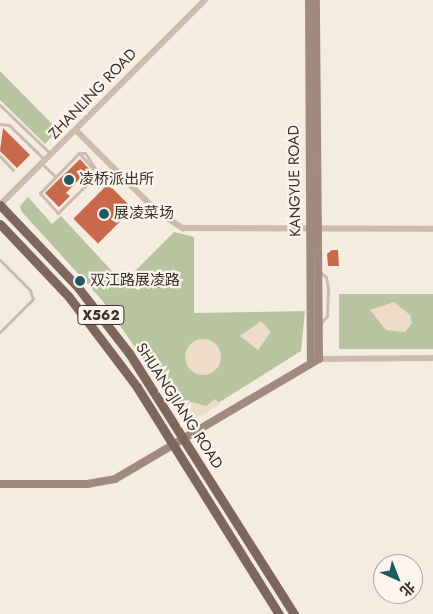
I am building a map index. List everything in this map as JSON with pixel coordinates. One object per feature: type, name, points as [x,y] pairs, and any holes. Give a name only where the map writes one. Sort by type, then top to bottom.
[{"type":"main road","name":"SHUANGJIANG ROAD","points":[[0,205],[89,300],[129,353],[294,614]]},
{"type":"main road","name":"SHUANGJIANG ROAD","points":[[0,224],[84,315],[137,387],[279,614]]},
{"type":"street","name":"ZHANLING ROAD","points":[[0,205],[205,0]]},
{"type":"street","name":"KANGYUE ROAD","points":[[309,0],[309,231],[315,360]]},
{"type":"street","name":"KANGYUE ROAD","points":[[315,360],[319,325],[316,0]]},
{"type":"street","points":[[76,130],[158,212],[183,228],[309,231],[433,229]]},
{"type":"street","points":[[0,484],[87,484],[115,479],[174,446],[315,360],[433,358]]},
{"type":"lane","points":[[0,105],[52,155]]},
{"type":"lane","points":[[0,124],[10,126],[44,162],[54,176]]},
{"type":"lane","points":[[79,153],[94,169],[89,177]]},
{"type":"lane","points":[[79,153],[86,153],[98,173],[58,213],[40,196],[54,176],[79,153]]},
{"type":"lane","points":[[0,156],[13,170]]},
{"type":"lane","points":[[0,260],[30,290],[34,299],[0,332]]},
{"type":"green space","points":[[0,71],[58,130],[45,144],[0,100]]},
{"type":"green space","points":[[28,197],[52,224],[61,216],[123,283],[174,232],[194,237],[194,313],[305,311],[301,351],[194,418],[184,418],[102,300],[22,212],[20,206]]},
{"type":"green space","points":[[339,294],[433,294],[433,349],[339,349]]},
{"type":"shaded area","points":[[394,302],[410,315],[412,323],[405,332],[386,330],[370,310]]},
{"type":"shaded area","points":[[261,321],[271,332],[258,350],[240,336]]},
{"type":"shaded area","points":[[203,339],[210,340],[216,344],[220,350],[220,364],[216,370],[210,374],[203,375],[196,374],[190,370],[186,364],[185,357],[186,350],[190,344],[196,340]]},
{"type":"shaded area","points":[[215,399],[220,404],[193,421],[185,408],[188,401],[206,406]]},
{"type":"building","points":[[3,128],[30,155],[17,168],[0,151]]},
{"type":"building","name":"凌桥派出所","points":[[80,159],[89,169],[66,193],[70,196],[59,207],[45,193]]},
{"type":"building","name":"展凌菜场","points":[[108,184],[133,209],[98,243],[73,219]]},
{"type":"building","points":[[332,250],[338,250],[339,266],[328,266],[327,254]]},
{"type":"place","name":"凌桥派出所","points":[[69,180]]},
{"type":"place","name":"展凌菜场","points":[[104,214]]},
{"type":"place","name":"双江路展凌路","points":[[80,281]]}]
